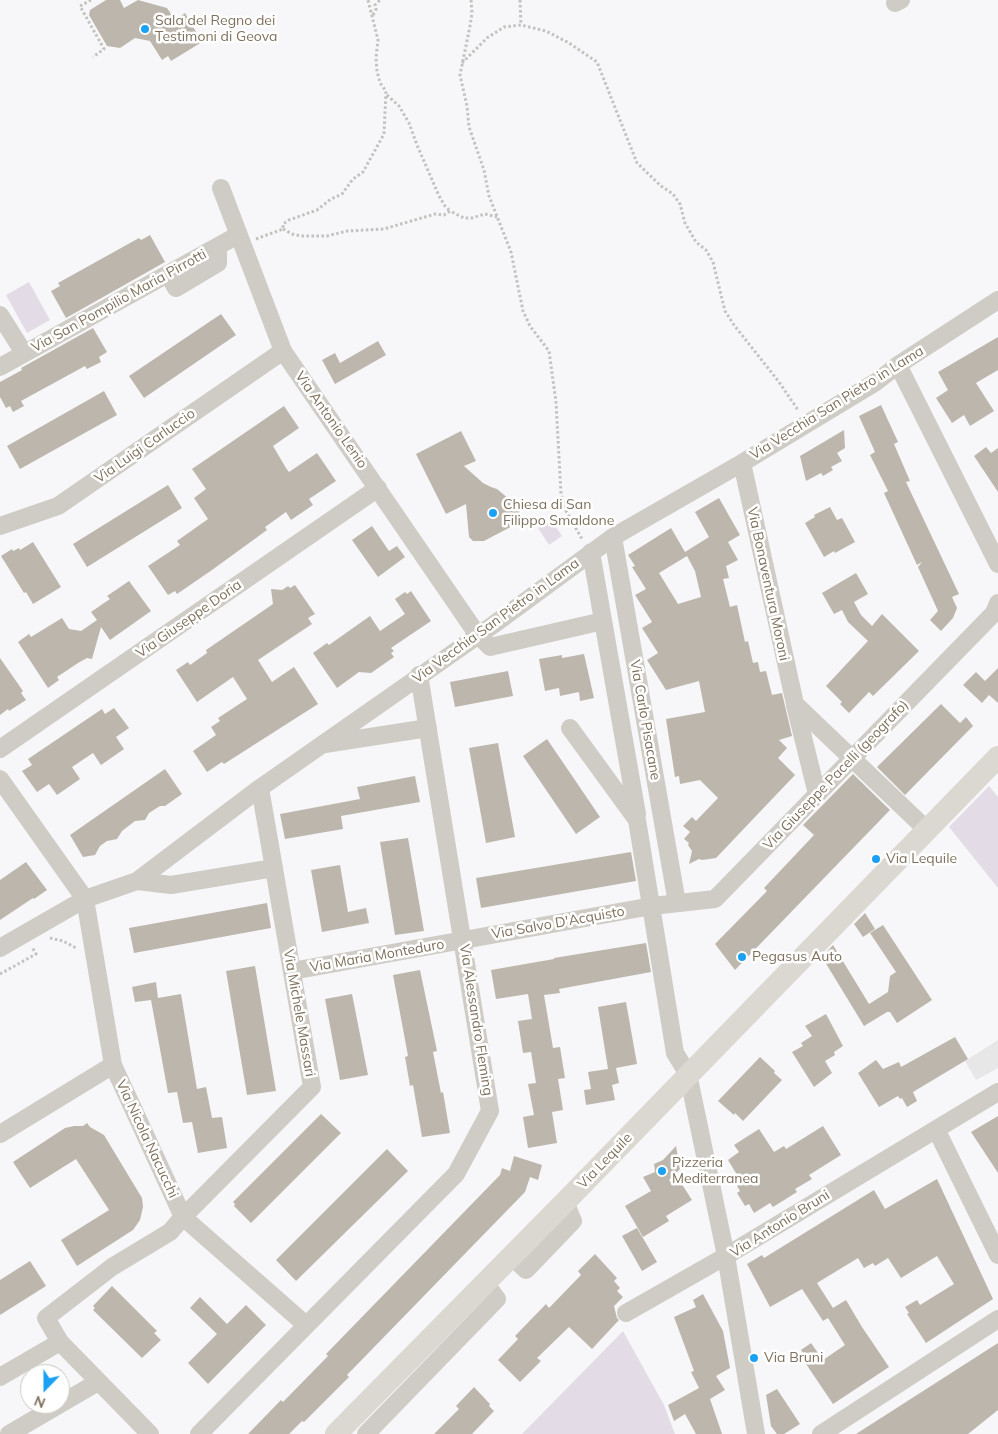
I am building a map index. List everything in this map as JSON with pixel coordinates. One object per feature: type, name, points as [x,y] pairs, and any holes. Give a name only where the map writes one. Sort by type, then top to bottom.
[{"type":"main road","name":"Via Lequile","points":[[336,1434],[927,830],[995,766]]},
{"type":"street","name":"Via Antonio Lenio","points":[[221,188],[283,351],[477,634]]},
{"type":"street","name":"Via San Pompilio Maria Pirrotti","points":[[0,367],[218,246],[240,240]]},
{"type":"street","name":"Via Vecchia San Pietro in Lama","points":[[0,948],[85,899],[137,881],[260,788],[613,537],[742,463],[876,382],[898,364],[998,300]]},
{"type":"street","points":[[0,315],[24,353]]},
{"type":"street","name":"Via Luigi Carluccio","points":[[0,526],[58,506],[283,351]]},
{"type":"street","points":[[898,364],[998,564]]},
{"type":"street","name":"Via Bonaventura Moroni","points":[[742,463],[795,704],[817,794]]},
{"type":"street","name":"Via Giuseppe Doria","points":[[0,749],[378,488]]},
{"type":"street","name":"Via Carlo Pisacane","points":[[613,537],[678,903]]},
{"type":"street","name":"Via Carlo Pisacane","points":[[591,552],[638,820],[675,1053],[688,1074],[726,1256]]},
{"type":"street","name":"Via Giuseppe Pacelli (geografo)","points":[[652,906],[715,899],[994,612],[998,603]]},
{"type":"street","points":[[477,634],[490,647],[603,622]]},
{"type":"street","name":"Via Alessandro Fleming","points":[[198,1434],[456,1174],[490,1111],[420,675]]},
{"type":"street","points":[[795,704],[927,830]]},
{"type":"street","points":[[321,745],[428,728]]},
{"type":"street","name":"Via Carlo Pisacane","points":[[570,728],[638,820]]},
{"type":"street","points":[[0,779],[85,899]]},
{"type":"street","name":"Via Michele Massari","points":[[183,1217],[312,1087],[260,788]]},
{"type":"street","points":[[137,881],[171,886],[274,868]]},
{"type":"street","name":"Via Nicola Nacucchi","points":[[85,899],[113,1065],[183,1217],[306,1325]]},
{"type":"street","name":"Via Salvo D'Acquisto","points":[[462,940],[652,906]]},
{"type":"street","name":"Via Maria Monteduro","points":[[292,971],[462,940]]},
{"type":"street","points":[[0,1134],[113,1065]]},
{"type":"street","name":"Via Antonio Bruni","points":[[756,1434],[726,1256],[998,1092]]},
{"type":"street","points":[[936,1129],[998,1255]]},
{"type":"street","points":[[150,1434],[60,1342],[46,1318],[112,1267],[170,1232],[183,1217]]},
{"type":"street","points":[[626,1313],[726,1256]]},
{"type":"street","points":[[366,1434],[497,1299],[485,1283]]},
{"type":"street","points":[[821,1434],[998,1319]]},
{"type":"street","points":[[0,1377],[60,1342]]},
{"type":"street","points":[[9,1434],[98,1382]]},
{"type":"path","points":[[90,0],[80,6],[104,49],[93,57]]},
{"type":"path","points":[[283,229],[283,224],[289,220],[317,210],[331,199],[342,194],[353,179],[363,172],[384,134],[386,91],[380,82],[377,71],[378,40],[368,0]]},
{"type":"path","points":[[373,15],[376,9],[375,5],[380,0]]},
{"type":"path","points":[[471,0],[472,13],[460,75],[470,127],[484,170],[489,196],[511,252],[523,311],[530,326],[549,351],[556,402],[561,494],[566,511],[591,552]]},
{"type":"path","points":[[520,0],[521,25]]},
{"type":"path","points":[[462,63],[488,38],[504,27],[521,25],[546,31],[569,43],[597,62],[637,164],[661,186],[673,194],[680,204],[685,223],[696,242],[706,250],[713,262],[725,310],[734,325],[779,382],[806,424]]},
{"type":"path","points":[[386,95],[399,106],[409,123],[417,146],[445,206],[450,211],[464,218],[485,214],[497,217]]},
{"type":"path","points":[[283,229],[286,232],[301,236],[327,236],[347,231],[384,229],[435,214],[444,215],[450,211]]},
{"type":"path","points":[[240,240],[283,229]]},
{"type":"path","points":[[46,938],[63,941],[77,948]]},
{"type":"path","points":[[0,974],[36,954],[31,945],[36,942]]},
{"type":"shaded area","points":[[29,282],[50,320],[27,333],[6,295]]},
{"type":"shaded area","points":[[551,520],[562,536],[549,545],[538,528]]},
{"type":"shaded area","points":[[989,786],[998,797],[998,888],[949,827]]},
{"type":"shaded area","points":[[998,1040],[998,1068],[976,1080],[965,1061]]},
{"type":"shaded area","points":[[623,1331],[664,1405],[675,1434],[522,1434]]},
{"type":"building","name":"Sala del Regno dei Testimoni di Geova","points":[[106,0],[120,0],[124,8],[138,0],[167,8],[175,20],[185,13],[202,42],[171,61],[168,56],[162,60],[150,41],[135,38],[120,48],[107,46],[89,15],[90,10]]},
{"type":"building","points":[[150,235],[165,262],[66,318],[51,291],[60,286],[58,283],[139,238],[141,240]]},
{"type":"building","points":[[221,314],[236,335],[144,398],[129,376]]},
{"type":"building","points":[[93,328],[107,352],[99,357],[101,362],[87,369],[85,366],[21,401],[24,406],[13,412],[10,406],[6,408],[0,397],[0,382],[22,370],[21,368]]},
{"type":"building","points":[[998,337],[998,370],[976,383],[994,411],[970,426],[964,415],[952,423],[936,398],[948,390],[938,372]]},
{"type":"building","points":[[378,341],[386,355],[335,384],[322,360],[335,353],[340,363]]},
{"type":"building","points":[[104,391],[117,415],[20,469],[7,446]]},
{"type":"building","points":[[881,405],[898,442],[894,444],[910,481],[906,482],[959,594],[952,597],[957,608],[953,618],[941,631],[930,620],[938,611],[918,567],[922,562],[917,565],[884,493],[888,491],[870,455],[875,452],[859,416]]},
{"type":"building","points":[[284,406],[299,428],[273,446],[286,468],[289,472],[317,453],[336,481],[309,499],[313,505],[291,520],[286,512],[265,527],[267,530],[212,570],[177,594],[175,591],[168,595],[148,566],[180,545],[177,541],[208,519],[194,498],[206,489],[192,469]]},
{"type":"building","points":[[844,430],[845,448],[837,453],[842,461],[831,467],[833,470],[823,476],[821,473],[806,481],[800,456]]},
{"type":"building","points":[[461,431],[476,461],[464,466],[483,483],[497,489],[521,509],[518,515],[520,522],[484,541],[473,541],[469,537],[466,504],[446,514],[416,454]]},
{"type":"building","points":[[986,447],[991,453],[998,448],[998,492],[974,456]]},
{"type":"building","points":[[168,485],[182,508],[87,567],[73,544]]},
{"type":"building","points":[[719,498],[740,535],[728,542],[738,560],[726,566],[729,578],[723,579],[730,607],[737,605],[745,642],[748,641],[753,663],[758,662],[760,672],[766,671],[772,695],[782,693],[792,736],[779,740],[787,748],[778,758],[795,775],[716,858],[699,859],[689,864],[692,851],[688,845],[689,843],[684,839],[690,832],[683,826],[692,817],[696,821],[718,798],[700,780],[680,784],[679,776],[675,777],[666,719],[705,712],[699,681],[666,690],[647,660],[658,653],[642,628],[652,622],[635,595],[646,589],[632,567],[635,566],[628,555],[671,528],[685,552],[709,537],[695,512]],"holes":[[[687,556],[695,571],[701,597],[678,604],[659,573]]]},
{"type":"building","points":[[830,507],[837,520],[842,518],[855,542],[824,557],[805,523],[815,517],[814,515]]},
{"type":"building","points":[[372,526],[389,551],[397,546],[405,557],[378,577],[352,540]]},
{"type":"building","points":[[33,542],[61,587],[33,604],[1,556],[12,549],[13,551],[19,548],[20,550]]},
{"type":"building","points":[[856,573],[868,594],[854,602],[861,615],[872,626],[882,614],[919,651],[873,696],[869,692],[849,713],[840,704],[842,702],[826,686],[868,641],[848,622],[842,610],[834,614],[822,593]]},
{"type":"building","points":[[129,581],[151,611],[110,640],[101,627],[92,659],[87,658],[78,663],[57,677],[59,680],[48,688],[18,642],[29,634],[31,637],[62,618],[69,629],[81,631],[97,620],[91,612],[110,599],[107,596]]},
{"type":"building","points":[[295,585],[315,614],[308,618],[312,624],[258,660],[272,682],[294,667],[318,704],[224,764],[222,762],[207,772],[193,751],[216,735],[211,727],[220,721],[218,718],[247,699],[233,677],[197,702],[176,670],[188,662],[190,665],[207,653],[206,650],[273,604],[271,589],[282,590],[288,586],[290,588]]},
{"type":"building","points":[[411,591],[431,621],[391,648],[394,651],[391,653],[394,657],[371,673],[359,672],[337,688],[313,653],[327,643],[329,645],[370,616],[380,631],[405,614],[395,599],[405,592],[407,594]]},
{"type":"building","points":[[584,654],[594,698],[580,701],[579,692],[560,696],[559,688],[545,691],[539,659],[562,655],[562,658]]},
{"type":"building","points":[[0,658],[23,691],[21,693],[26,700],[0,715]]},
{"type":"building","points":[[998,668],[998,703],[989,695],[982,703],[963,685],[976,672],[985,681]]},
{"type":"building","points":[[508,671],[513,696],[455,707],[450,682]]},
{"type":"building","points":[[941,704],[960,723],[966,717],[973,726],[905,795],[877,767]]},
{"type":"building","points":[[114,708],[129,728],[116,737],[124,749],[101,765],[93,753],[72,767],[80,779],[57,795],[49,784],[37,792],[22,771],[32,765],[28,759],[102,709],[105,714]]},
{"type":"building","points":[[547,739],[600,817],[576,834],[523,756]]},
{"type":"building","points":[[498,743],[515,837],[486,843],[469,748]]},
{"type":"building","points":[[165,769],[182,794],[165,806],[160,806],[149,813],[145,820],[135,821],[122,831],[117,839],[107,841],[100,846],[95,855],[83,857],[70,835]]},
{"type":"building","points":[[853,774],[890,810],[735,970],[715,944],[767,891],[764,888],[814,835],[803,825]]},
{"type":"building","points":[[415,776],[420,802],[341,816],[343,829],[285,839],[280,814],[360,799],[357,787]]},
{"type":"building","points":[[408,838],[424,931],[395,935],[380,842]]},
{"type":"building","points":[[631,852],[636,881],[481,908],[476,878]]},
{"type":"building","points":[[26,862],[47,890],[0,920],[0,880]]},
{"type":"building","points":[[340,865],[348,912],[366,908],[369,923],[322,932],[311,870]]},
{"type":"building","points":[[267,903],[271,928],[134,953],[129,928]]},
{"type":"building","points":[[865,913],[875,929],[863,937],[854,924]]},
{"type":"building","points":[[883,925],[932,1000],[897,1023],[890,1012],[887,1012],[864,1026],[822,957],[833,945],[869,1004],[888,992],[890,976],[896,972],[870,933]]},
{"type":"building","points":[[646,943],[651,972],[559,989],[560,993],[544,995],[553,1048],[560,1047],[565,1078],[558,1079],[563,1110],[552,1112],[557,1143],[528,1148],[523,1117],[534,1115],[528,1084],[536,1083],[531,1052],[523,1053],[518,1021],[532,1019],[528,994],[496,999],[491,970]]},
{"type":"building","points":[[255,966],[276,1091],[247,1095],[226,971]]},
{"type":"building","points":[[420,970],[437,1051],[433,1052],[441,1093],[443,1092],[450,1133],[422,1137],[413,1085],[410,1086],[405,1057],[408,1056],[393,975]]},
{"type":"building","points":[[156,982],[158,998],[181,994],[197,1089],[206,1087],[212,1118],[222,1117],[227,1148],[198,1153],[192,1122],[183,1123],[177,1092],[168,1093],[151,1000],[135,1002],[132,987]]},
{"type":"building","points":[[352,994],[368,1075],[340,1080],[325,999]]},
{"type":"building","points":[[626,1002],[637,1064],[616,1068],[619,1083],[612,1085],[615,1100],[586,1105],[584,1090],[591,1089],[588,1072],[608,1069],[598,1007]]},
{"type":"building","points":[[826,1014],[843,1046],[834,1052],[835,1055],[825,1061],[832,1073],[814,1087],[792,1052],[803,1046],[801,1043],[812,1036],[805,1026]]},
{"type":"building","points":[[955,1037],[968,1059],[913,1092],[917,1101],[907,1107],[902,1098],[900,1099],[898,1096],[879,1107],[858,1073],[876,1060],[883,1069],[899,1062],[901,1067]]},
{"type":"building","points":[[760,1057],[782,1080],[743,1121],[718,1101]]},
{"type":"building","points":[[321,1114],[341,1133],[251,1223],[234,1206],[233,1202]]},
{"type":"building","points":[[998,1116],[998,1173],[971,1132]]},
{"type":"building","points":[[87,1123],[90,1127],[104,1135],[142,1198],[143,1207],[140,1220],[133,1230],[77,1266],[61,1240],[109,1210],[76,1159],[30,1188],[13,1162],[65,1128],[83,1126]]},
{"type":"building","points":[[823,1126],[841,1155],[809,1175],[812,1179],[795,1189],[797,1192],[773,1207],[770,1203],[754,1213],[749,1204],[745,1206],[737,1193],[740,1191],[737,1186],[742,1183],[728,1160],[739,1152],[734,1145],[759,1129],[774,1152],[784,1146],[786,1149]]},
{"type":"building","points":[[676,1146],[680,1169],[669,1180],[672,1184],[682,1178],[683,1186],[692,1200],[666,1216],[669,1221],[643,1237],[625,1206],[651,1191],[643,1177],[655,1172],[654,1164],[663,1160]]},
{"type":"building","points":[[387,1149],[408,1171],[296,1281],[276,1260]]},
{"type":"building","points":[[514,1156],[542,1165],[538,1180],[530,1177],[525,1192],[347,1375],[349,1377],[304,1422],[302,1421],[289,1434],[248,1434],[281,1400],[283,1402],[328,1356],[326,1354],[500,1175],[502,1168],[510,1171]]},
{"type":"building","points":[[937,1179],[993,1299],[926,1343],[907,1314],[909,1313],[905,1307],[917,1300],[920,1305],[954,1284],[937,1256],[901,1278],[888,1258],[875,1266],[873,1263],[864,1268],[858,1258],[817,1283],[833,1308],[846,1300],[889,1367],[833,1404],[802,1358],[805,1356],[801,1350],[811,1343],[823,1360],[845,1345],[828,1318],[823,1321],[802,1289],[770,1307],[747,1264],[762,1255],[764,1258],[874,1190],[885,1209]]},
{"type":"building","points":[[637,1228],[657,1262],[642,1271],[622,1236]]},
{"type":"building","points":[[595,1254],[617,1278],[614,1281],[620,1288],[617,1291],[623,1297],[614,1306],[619,1320],[592,1349],[569,1327],[537,1358],[541,1361],[520,1382],[498,1360],[518,1339],[515,1336],[546,1304],[549,1308],[581,1275],[578,1271]]},
{"type":"building","points":[[30,1261],[46,1286],[0,1315],[0,1280]]},
{"type":"building","points":[[112,1286],[157,1331],[154,1333],[161,1340],[142,1358],[93,1310],[95,1308],[93,1306]]},
{"type":"building","points":[[703,1294],[723,1331],[730,1368],[716,1376],[725,1390],[710,1399],[722,1434],[696,1434],[685,1414],[674,1421],[668,1405],[699,1388],[691,1372],[694,1371],[674,1317],[696,1307],[693,1300]]},
{"type":"building","points":[[200,1297],[227,1324],[246,1305],[266,1325],[208,1384],[188,1363],[217,1334],[190,1308]]},
{"type":"building","points":[[998,1343],[998,1410],[968,1434],[856,1434]]},
{"type":"building","points":[[474,1387],[494,1411],[472,1434],[434,1434],[459,1409],[456,1406]]},
{"type":"building","points":[[777,1389],[800,1424],[784,1434],[777,1434],[771,1426],[766,1395]]},
{"type":"place","name":"Sala del Regno dei Testimoni di Geova","points":[[145,29]]},
{"type":"place","name":"Chiesa di San Filippo Smaldone","points":[[493,513]]},
{"type":"place","name":"Via Lequile","points":[[876,859]]},
{"type":"place","name":"Pegasus Auto","points":[[742,957]]},
{"type":"place","name":"Pizzeria Mediterranea","points":[[662,1171]]},
{"type":"place","name":"Via Bruni","points":[[754,1358]]}]
